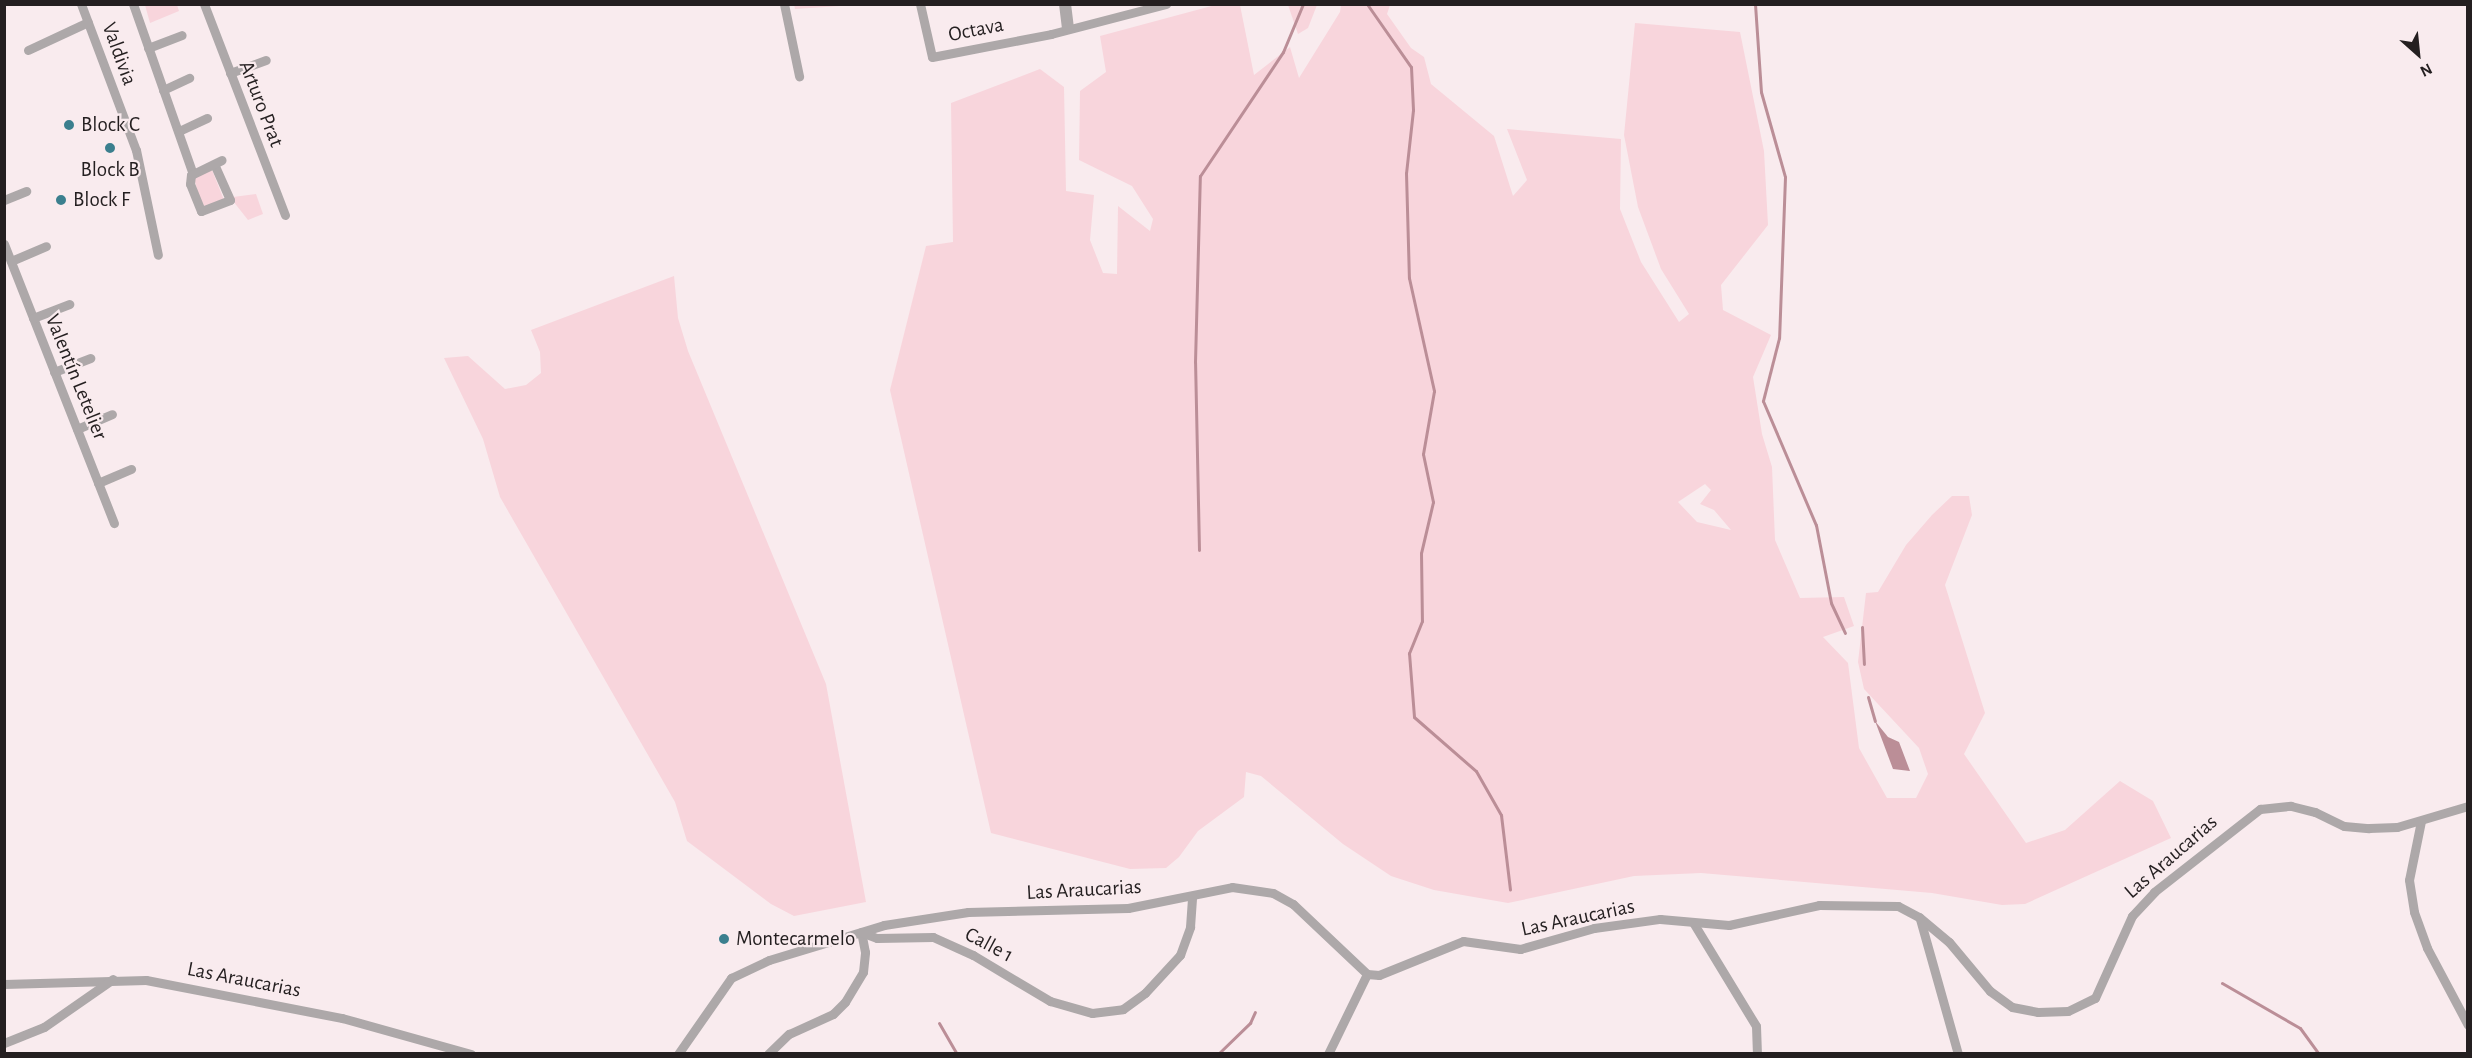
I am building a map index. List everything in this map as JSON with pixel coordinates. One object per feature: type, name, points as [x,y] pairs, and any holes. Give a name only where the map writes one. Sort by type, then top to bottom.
[{"type":"street","name":"Valdivia","points":[[81,4],[136,150],[158,255]]},
{"type":"street","points":[[133,4],[193,174],[190,181],[196,206],[206,212],[230,200],[219,163],[193,174]]},
{"type":"street","name":"Arturo Prat","points":[[204,4],[285,215]]},
{"type":"street","points":[[784,4],[799,76]]},
{"type":"street","name":"Octava","points":[[920,4],[932,57],[1051,34],[1068,27],[1166,4]]},
{"type":"street","points":[[1065,4],[1068,27]]},
{"type":"street","points":[[28,50],[88,22]]},
{"type":"street","points":[[148,48],[182,35]]},
{"type":"street","points":[[230,73],[267,60]]},
{"type":"street","points":[[163,90],[189,78]]},
{"type":"street","points":[[179,131],[207,118]]},
{"type":"street","points":[[4,200],[26,190]]},
{"type":"street","name":"Valentín Letelier","points":[[4,244],[114,523]]},
{"type":"street","points":[[11,261],[46,246]]},
{"type":"street","points":[[33,318],[69,304]]},
{"type":"street","points":[[54,372],[90,358]]},
{"type":"street","points":[[77,429],[112,414]]},
{"type":"street","points":[[98,483],[131,469]]},
{"type":"street","name":"Las Araucarias","points":[[678,1053],[731,978],[769,960],[861,932],[907,920],[968,912],[1128,908],[1232,887],[1273,893],[1293,904],[1367,974],[1393,972],[1463,941],[1520,949],[1594,928],[1660,919],[1694,924],[1729,925],[1842,904],[1898,906],[1919,917],[1949,942],[1990,992],[2012,1007],[2038,1012],[2067,1011],[2095,998],[2132,915],[2154,892],[2260,809],[2291,806],[2315,812],[2344,826],[2369,828],[2421,821],[2468,806]]},
{"type":"street","points":[[2421,821],[2409,880],[2414,912],[2427,948],[2468,1025]]},
{"type":"street","name":"Calle 1","points":[[861,932],[877,938],[933,937],[973,955],[1050,1001],[1107,1014],[1123,1010],[1145,993],[1180,955],[1190,927],[1192,896]]},
{"type":"street","points":[[1919,917],[1958,1053]]},
{"type":"street","points":[[1694,924],[1756,1026],[1756,1053]]},
{"type":"street","points":[[768,1053],[789,1034],[833,1014],[845,1002],[863,972],[865,952],[861,932]]},
{"type":"street","points":[[1328,1053],[1367,974]]},
{"type":"street","points":[[4,1043],[44,1027],[113,978]]},
{"type":"street","name":"Las Araucarias","points":[[4,984],[113,978],[146,980],[342,1018],[471,1053]]},
{"type":"shaded area","points":[[794,4],[855,4],[855,5],[795,9]]},
{"type":"shaded area","points":[[1219,4],[1240,5],[1254,75],[1290,47],[1299,78],[1340,12],[1341,5],[1390,5],[1387,14],[1411,48],[1424,57],[1431,84],[1494,136],[1513,196],[1527,180],[1507,129],[1621,139],[1620,209],[1641,262],[1679,322],[1689,314],[1661,269],[1638,207],[1624,135],[1635,23],[1740,32],[1764,151],[1768,225],[1721,285],[1723,310],[1771,335],[1753,377],[1762,434],[1772,467],[1775,540],[1800,598],[1844,597],[1854,626],[1823,637],[1848,663],[1859,748],[1887,798],[1916,798],[1928,774],[1919,748],[1864,689],[1858,662],[1866,593],[1878,592],[1906,545],[1952,496],[1969,496],[1972,515],[1945,585],[1985,713],[1964,754],[2026,843],[2065,830],[2120,781],[2153,801],[2171,838],[2025,904],[2002,905],[1932,893],[1701,873],[1634,876],[1508,903],[1434,890],[1391,876],[1343,844],[1261,776],[1246,772],[1244,797],[1198,831],[1179,857],[1166,868],[1130,869],[991,833],[890,390],[926,246],[953,242],[951,103],[1040,69],[1064,87],[1066,191],[1094,195],[1090,240],[1103,273],[1117,274],[1118,206],[1150,231],[1153,219],[1132,186],[1079,160],[1080,91],[1106,72],[1100,36]],"holes":[[[1705,484],[1711,490],[1700,504],[1714,510],[1731,530],[1697,522],[1678,502]]]},
{"type":"shaded area","points":[[145,5],[177,5],[179,11],[150,23]]},
{"type":"shaded area","points":[[1288,5],[1317,5],[1308,28],[1298,34]]},
{"type":"shaded area","points":[[212,170],[224,200],[202,208],[194,178]]},
{"type":"shaded area","points":[[256,194],[263,214],[248,220],[233,201],[233,197]]},
{"type":"shaded area","points":[[674,276],[678,318],[688,351],[826,684],[866,902],[794,916],[771,904],[687,841],[675,802],[500,497],[483,439],[444,358],[468,356],[505,389],[526,385],[541,373],[540,352],[531,330]]},
{"type":"shaded area","points":[[1875,721],[1888,737],[1899,742],[1910,771],[1893,769]]},
{"type":"waterway","points":[[1199,550],[1195,362],[1200,176],[1283,52],[1303,4]]},
{"type":"waterway","points":[[1367,4],[1411,67],[1413,110],[1406,173],[1409,278],[1434,391],[1423,454],[1433,502],[1421,553],[1422,621],[1409,653],[1414,717],[1476,771],[1501,815],[1510,889]]},
{"type":"waterway","points":[[1755,4],[1761,92],[1785,177],[1779,338],[1763,401],[1816,525],[1831,603],[1845,633]]},
{"type":"waterway","points":[[1862,627],[1864,664]]},
{"type":"waterway","points":[[1868,697],[1875,721]]},
{"type":"waterway","points":[[2222,983],[2300,1028],[2319,1054]]},
{"type":"waterway","points":[[1218,1054],[1250,1023],[1255,1012]]},
{"type":"waterway","points":[[939,1023],[957,1054]]},
{"type":"place","name":"Block C","points":[[69,125]]},
{"type":"place","name":"Block B","points":[[110,148]]},
{"type":"place","name":"Block F","points":[[61,200]]},
{"type":"place","name":"Montecarmelo","points":[[724,939]]}]
